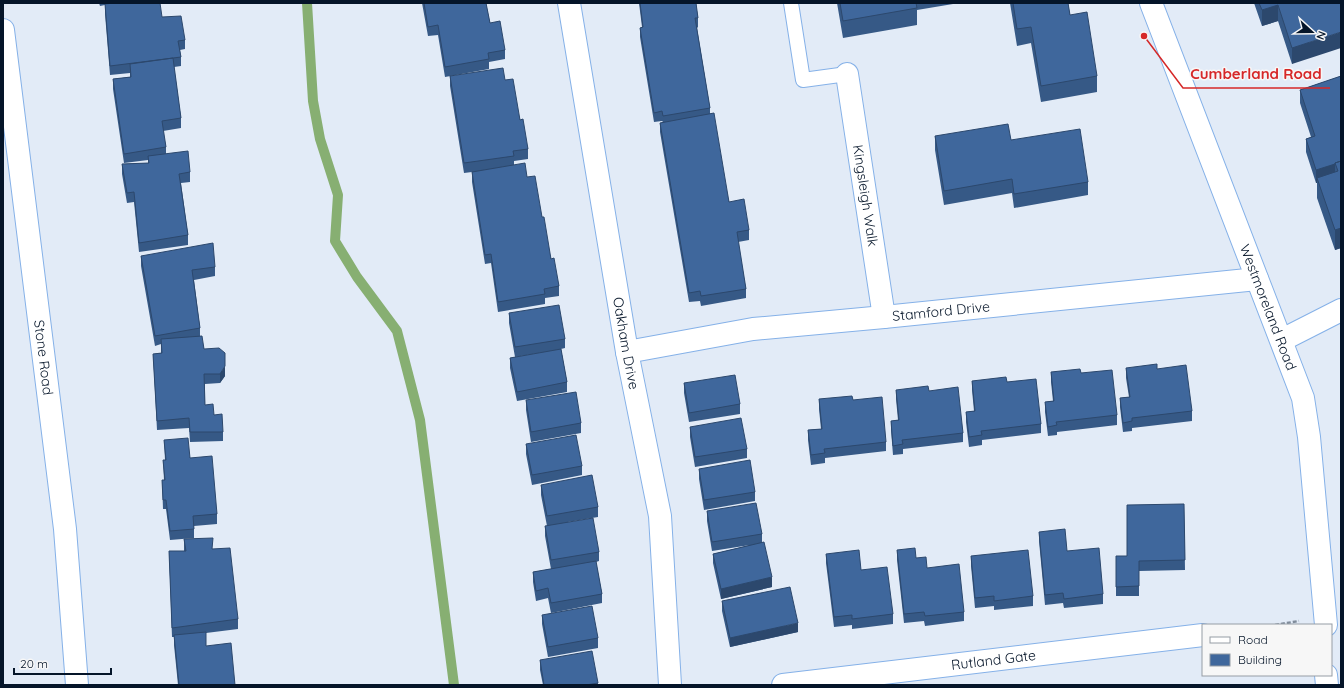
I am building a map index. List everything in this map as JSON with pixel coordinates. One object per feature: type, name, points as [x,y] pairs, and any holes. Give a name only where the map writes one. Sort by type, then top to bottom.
[{"type":"street","name":"Oakham Drive","points":[[569,3],[627,352],[660,516],[670,685]]},
{"type":"street","name":"Westmoreland Road","points":[[1151,3],[1257,279],[1282,340],[1302,398],[1309,437],[1326,624]]},
{"type":"street","name":"Stone Road","points":[[3,30],[64,529],[77,685]]},
{"type":"street","name":"Kingsleigh Walk","points":[[847,74],[884,317]]},
{"type":"street","name":"Stamford Drive","points":[[627,352],[753,329],[1257,279]]},
{"type":"street","points":[[1282,340],[1341,310]]},
{"type":"street","name":"Rutland Gate","points":[[783,685],[1202,635]]},
{"type":"lane","points":[[791,3],[804,80],[847,74]]},
{"type":"building","points":[[160,3],[162,17],[181,16],[185,40],[178,41],[181,57],[110,66],[105,4]]},
{"type":"building","points":[[424,3],[486,3],[490,23],[500,21],[505,50],[488,53],[489,59],[445,67],[438,25],[428,27]]},
{"type":"building","points":[[640,3],[696,3],[698,18],[695,18],[710,108],[663,116],[662,111],[654,113],[640,28],[643,27]]},
{"type":"building","points":[[840,3],[916,3],[917,8],[843,21]]},
{"type":"building","points":[[1013,3],[1068,3],[1070,15],[1087,12],[1097,76],[1041,86],[1031,27],[1017,29]]},
{"type":"building","points":[[1259,3],[1341,3],[1341,32],[1292,48],[1278,5],[1262,10]]},
{"type":"building","points":[[173,58],[181,118],[162,121],[166,147],[124,154],[113,79],[131,77],[130,64]]},
{"type":"building","points":[[503,68],[505,80],[513,79],[520,120],[523,119],[528,149],[513,151],[514,156],[464,163],[450,76]]},
{"type":"building","points":[[1341,76],[1341,161],[1316,170],[1306,139],[1315,136],[1300,90]]},
{"type":"building","points":[[714,113],[729,202],[744,199],[749,230],[737,232],[746,289],[701,296],[700,291],[689,293],[660,123]]},
{"type":"building","points":[[1008,124],[1011,140],[1080,129],[1088,182],[1014,194],[1012,179],[944,191],[935,136]]},
{"type":"building","points":[[188,151],[190,172],[179,174],[188,235],[139,243],[134,192],[127,193],[122,164],[149,163],[148,156]]},
{"type":"building","points":[[1341,161],[1341,228],[1335,230],[1317,178],[1338,171],[1335,163]]},
{"type":"building","points":[[525,163],[527,177],[535,176],[551,259],[554,258],[559,286],[544,289],[545,294],[498,302],[491,254],[485,255],[472,172]]},
{"type":"building","points":[[213,243],[215,267],[192,270],[200,328],[155,336],[141,256]]},
{"type":"building","points":[[559,305],[565,339],[515,347],[509,313]]},
{"type":"building","points":[[202,336],[204,349],[219,348],[225,353],[225,366],[220,374],[204,374],[205,405],[213,404],[214,415],[222,414],[223,432],[190,432],[189,418],[157,421],[153,354],[162,353],[161,339]]},
{"type":"building","points":[[561,349],[567,382],[517,392],[510,358]]},
{"type":"building","points":[[1157,364],[1157,369],[1186,365],[1192,411],[1132,418],[1132,421],[1123,423],[1120,398],[1130,397],[1126,368]]},
{"type":"building","points":[[1080,369],[1081,373],[1112,370],[1117,415],[1056,422],[1057,425],[1048,427],[1045,402],[1054,401],[1051,372]]},
{"type":"building","points":[[735,375],[740,404],[689,413],[684,383]]},
{"type":"building","points":[[1006,377],[1007,382],[1036,379],[1041,424],[981,431],[982,435],[969,437],[966,412],[975,411],[972,381]]},
{"type":"building","points":[[928,386],[929,391],[958,387],[963,433],[902,440],[903,444],[893,446],[891,421],[899,420],[896,390]]},
{"type":"building","points":[[576,392],[581,423],[531,432],[526,400]]},
{"type":"building","points":[[852,396],[853,400],[882,397],[886,442],[824,449],[825,453],[811,455],[808,430],[822,429],[819,399]]},
{"type":"building","points":[[741,418],[747,449],[695,457],[690,427]]},
{"type":"building","points":[[576,435],[582,466],[532,475],[526,444]]},
{"type":"building","points":[[188,438],[190,458],[212,456],[217,514],[193,516],[194,529],[170,531],[166,500],[163,500],[162,480],[165,480],[163,460],[166,460],[164,440]]},
{"type":"building","points":[[750,460],[755,492],[704,500],[699,469]]},
{"type":"building","points":[[592,475],[598,507],[547,516],[541,485]]},
{"type":"building","points":[[756,503],[762,534],[712,542],[707,511]]},
{"type":"building","points":[[1184,504],[1185,560],[1139,561],[1139,586],[1116,587],[1116,556],[1127,556],[1127,505]]},
{"type":"building","points":[[593,518],[599,552],[551,560],[545,526]]},
{"type":"building","points":[[1065,529],[1067,551],[1099,548],[1103,594],[1064,599],[1063,593],[1045,595],[1039,532]]},
{"type":"building","points":[[213,538],[212,549],[230,548],[238,619],[172,628],[169,551],[186,551],[184,539]]},
{"type":"building","points":[[764,542],[772,577],[721,589],[713,554]]},
{"type":"building","points":[[915,548],[916,558],[926,557],[927,568],[959,564],[964,612],[925,616],[924,612],[904,614],[897,550]]},
{"type":"building","points":[[859,550],[861,570],[887,567],[893,614],[852,619],[852,615],[834,617],[826,554]]},
{"type":"building","points":[[1028,550],[1033,596],[994,601],[994,596],[975,598],[971,556]]},
{"type":"building","points":[[596,561],[602,594],[551,603],[548,588],[536,591],[533,572]]},
{"type":"building","points":[[790,587],[798,623],[730,638],[722,601]]},
{"type":"building","points":[[592,606],[598,638],[548,647],[542,615]]},
{"type":"building","points":[[206,632],[206,646],[231,643],[235,685],[179,685],[174,635]]},
{"type":"building","points":[[592,651],[598,683],[586,685],[544,685],[540,660]]},
{"type":"waterway","points":[[307,3],[313,101],[320,139],[338,195],[335,241],[357,277],[397,331],[420,420],[454,685]]},
{"type":"place","name":"Cumberland Road","points":[[1144,36]]}]
